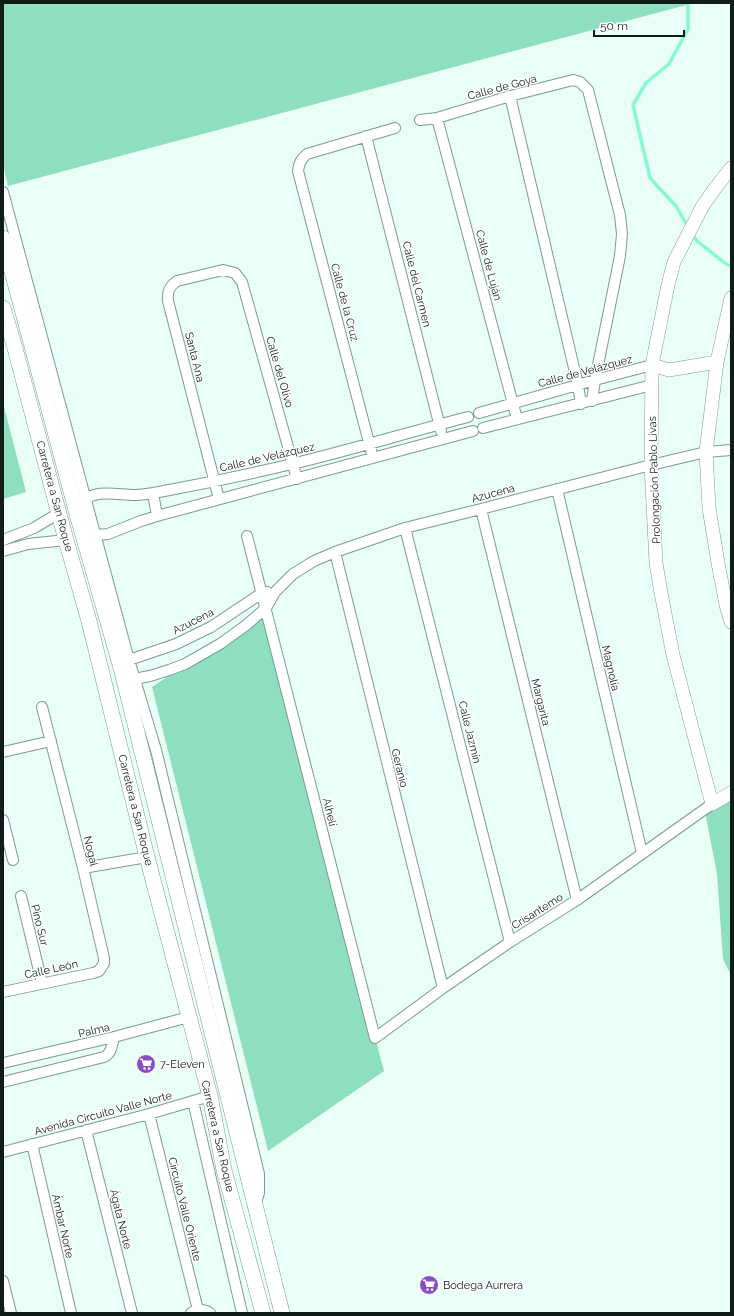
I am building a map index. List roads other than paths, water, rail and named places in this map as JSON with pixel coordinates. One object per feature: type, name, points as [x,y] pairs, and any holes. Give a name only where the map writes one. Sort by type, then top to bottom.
[{"type":"main road","name":"Carretera a San Roque","points":[[3,238],[78,523],[125,672],[152,795],[255,1206]]},
{"type":"main road","name":"Carretera a San Roque","points":[[3,308],[89,621],[147,857],[210,1096],[224,1170],[263,1313]]},
{"type":"main road","points":[[48,470],[68,514],[78,523],[75,549],[78,579]]},
{"type":"main road","points":[[89,621],[103,655],[125,672],[116,685],[116,731]]},
{"type":"main road","points":[[152,795],[152,819],[147,857],[162,876],[180,906]]},
{"type":"main road","points":[[217,1132],[246,1197],[255,1206],[282,1313]]},
{"type":"street","name":"Calle de Goya","points":[[420,120],[437,118],[510,96],[573,80],[580,82],[588,90],[620,215],[622,234],[620,256],[595,380]]},
{"type":"street","points":[[510,96],[578,385],[581,404]]},
{"type":"street","name":"Calle de Luján","points":[[437,118],[517,419]]},
{"type":"street","points":[[366,136],[395,128]]},
{"type":"street","name":"Calle de la Cruz","points":[[366,136],[307,154],[299,163],[298,171],[373,458]]},
{"type":"street","name":"Calle del Carmen","points":[[366,136],[443,439]]},
{"type":"street","name":"Prolongación Pablo Livas","points":[[712,804],[673,655],[656,563],[651,465],[652,365],[674,262],[702,206],[731,168]]},
{"type":"street","points":[[3,192],[96,535],[125,672],[156,750],[259,1174],[259,1193],[255,1206]]},
{"type":"street","name":"Santa Ana","points":[[219,499],[168,301],[168,293],[172,284],[177,281],[223,270],[235,273]]},
{"type":"street","name":"Calle del Olivo","points":[[235,273],[242,282],[297,479]]},
{"type":"street","points":[[731,298],[717,362],[706,452],[711,515],[718,563],[726,605],[731,622]]},
{"type":"street","points":[[652,365],[669,370],[717,362]]},
{"type":"street","name":"Calle de Velázquez","points":[[479,413],[652,365]]},
{"type":"street","points":[[86,498],[80,507],[78,523],[96,535],[108,534],[141,521],[219,499],[517,419],[652,385],[669,370]]},
{"type":"street","points":[[592,401],[595,380]]},
{"type":"street","name":"Calle de Velázquez","points":[[86,498],[102,494],[136,495],[153,493],[214,482],[293,464],[468,417]]},
{"type":"street","name":"Azucena","points":[[266,608],[274,592],[293,574],[314,561],[335,552],[406,528],[557,489],[706,452],[731,450]]},
{"type":"street","name":"Magnolia","points":[[557,489],[642,853]]},
{"type":"street","points":[[153,493],[157,516]]},
{"type":"street","name":"Margarita","points":[[481,509],[577,900]]},
{"type":"street","points":[[3,551],[10,541],[59,513]]},
{"type":"street","name":"Calle Jazmín","points":[[406,528],[510,942]]},
{"type":"street","name":"Alhelí","points":[[247,536],[375,1038]]},
{"type":"street","points":[[10,541],[66,540]]},
{"type":"street","name":"Geranio","points":[[335,552],[443,988]]},
{"type":"street","name":"Azucena","points":[[125,672],[211,627],[262,593],[274,592]]},
{"type":"street","points":[[125,672],[150,676],[185,664],[220,644],[245,626],[266,608]]},
{"type":"street","name":"Nogal","points":[[42,706],[52,741],[104,958],[102,968]]},
{"type":"street","points":[[3,752],[52,741]]},
{"type":"street","points":[[712,804],[731,793]]},
{"type":"street","name":"Crisantemo","points":[[375,1038],[443,988],[510,942],[577,900],[712,804]]},
{"type":"street","points":[[3,820],[13,860]]},
{"type":"street","points":[[83,868],[147,857]]},
{"type":"street","name":"Pino Sur","points":[[21,896],[42,984]]},
{"type":"street","name":"Calle León","points":[[3,992],[93,973],[102,968]]},
{"type":"street","name":"Palma","points":[[3,1063],[114,1037],[189,1017]]},
{"type":"street","points":[[3,1082],[104,1057],[109,1053],[114,1037]]},
{"type":"street","name":"Avenida Circuito Valle Norte","points":[[3,1152],[149,1114],[210,1096]]},
{"type":"street","points":[[193,1101],[242,1313]]},
{"type":"street","name":"Circuito Valle Oriente","points":[[149,1114],[195,1312]]},
{"type":"street","name":"Ágata Norte","points":[[86,1130],[132,1313]]},
{"type":"street","name":"Ámbar Norte","points":[[32,1144],[71,1313]]},
{"type":"street","points":[[3,1281],[11,1313]]},
{"type":"street","points":[[195,1312],[204,1310],[210,1313]]},
{"type":"waterway","points":[[688,3],[688,29],[669,64],[646,83],[633,105],[650,178],[676,206],[688,227]]},
{"type":"waterway","points":[[692,234],[697,241],[726,264],[731,266]]},
{"type":"place","name":"7-Eleven","points":[[146,1064]]},
{"type":"place","name":"Bodega Aurrera","points":[[429,1285]]}]
